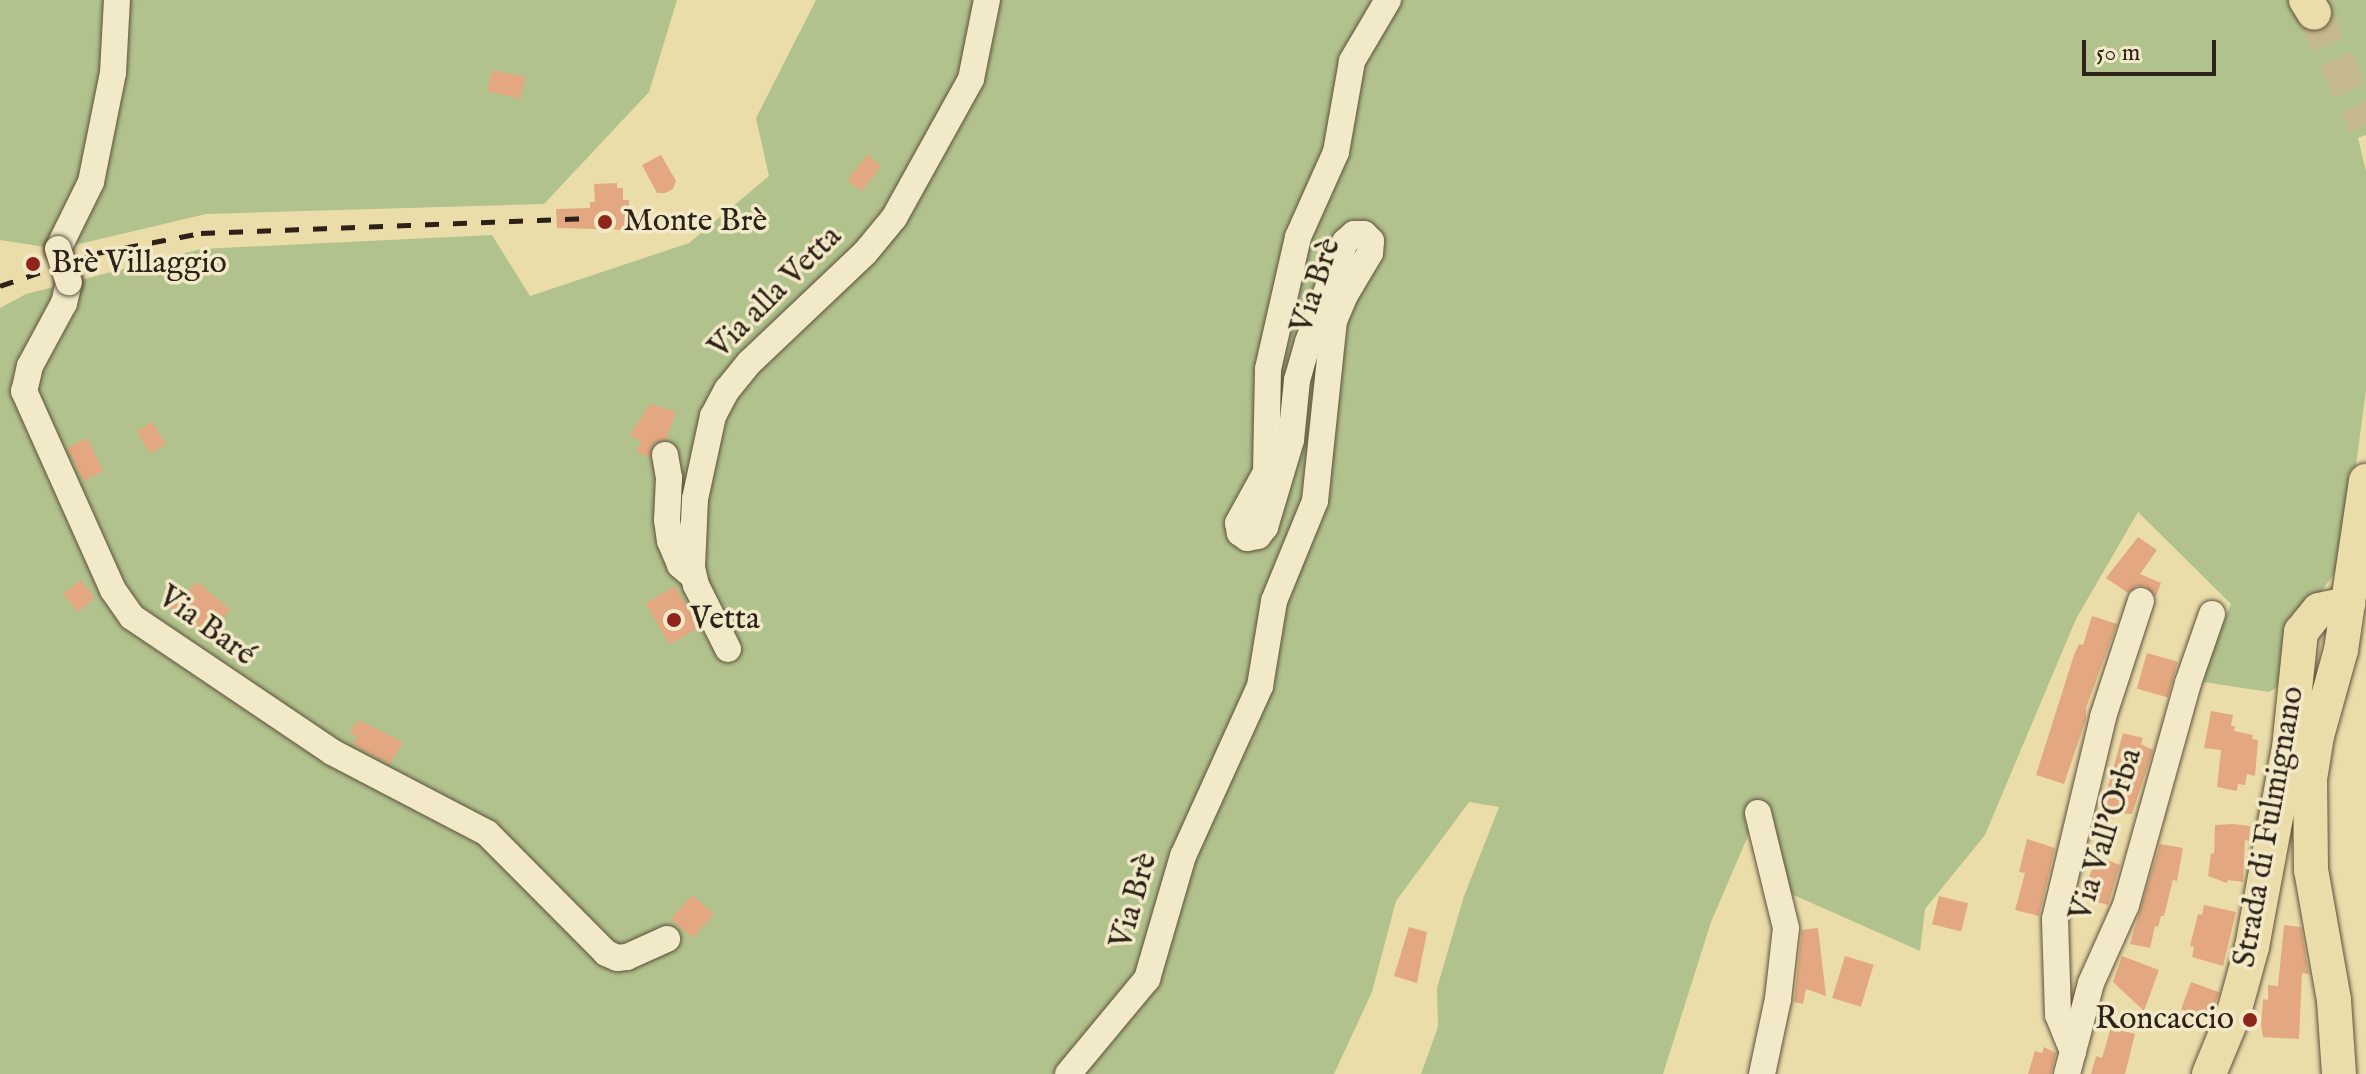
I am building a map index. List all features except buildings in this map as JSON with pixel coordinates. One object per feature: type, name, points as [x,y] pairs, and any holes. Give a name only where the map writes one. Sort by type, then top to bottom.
[{"type":"main road","points":[[2339,1074],[2334,1000],[2311,870],[2309,811],[2313,756],[2341,650],[2366,481]]},
{"type":"main road","name":"Strada di Fulmignano","points":[[2209,1074],[2225,1037],[2252,947],[2289,748],[2301,632],[2319,610],[2348,604]]},
{"type":"street","name":"Via Baré","points":[[117,0],[113,73],[91,182],[58,249],[69,282],[64,303],[25,377],[24,391],[113,590],[132,617],[159,639],[332,752],[487,833],[606,953],[617,958],[627,957],[667,939]]},
{"type":"street","name":"Via alla Vetta","points":[[728,649],[693,576],[695,499],[709,426],[718,403],[737,376],[767,344],[885,233],[933,153],[971,79],[987,0]]},
{"type":"street","name":"Via Brè","points":[[1068,1074],[1147,979],[1188,842],[1260,686],[1271,617],[1315,501],[1334,321],[1370,253],[1371,241],[1364,234],[1354,234],[1345,242],[1308,342],[1297,380],[1291,440],[1265,527],[1258,536],[1247,538],[1240,533],[1238,523],[1266,472],[1268,369],[1298,237],[1336,152],[1352,61],[1388,0]]},
{"type":"street","points":[[665,455],[669,478],[668,533],[680,565],[693,576]]},
{"type":"street","points":[[2070,1063],[2058,1015],[2055,919],[2103,717],[2141,601]]},
{"type":"street","name":"Via Vall'Orba","points":[[2070,1063],[2091,983],[2126,905],[2188,683],[2212,614]]},
{"type":"street","points":[[1758,813],[1786,928],[1778,999],[1762,1074]]},
{"type":"street","points":[[2225,1037],[2226,1074]]},
{"type":"green space","points":[[0,0],[677,0],[649,92],[544,204],[206,214],[58,249],[0,240]]},
{"type":"green space","points":[[816,0],[2366,0],[2366,135],[2358,138],[2366,171],[2366,391],[2343,561],[2296,627],[2277,687],[2269,692],[2197,681],[2231,604],[2138,512],[2076,619],[1985,835],[1925,909],[1920,951],[1780,889],[1763,801],[1711,922],[1663,1074],[1421,1074],[1438,1027],[1437,988],[1464,896],[1499,807],[1469,802],[1396,901],[1372,992],[1334,1074],[0,1074],[0,308],[26,294],[201,249],[492,235],[530,296],[689,243],[769,176],[756,118]]},
{"type":"tunnel","points":[[2314,13],[2366,125]]},
{"type":"railway","points":[[0,286],[97,253],[201,233],[584,218]]},
{"type":"place","name":"Monte Brè","points":[[605,222]]},
{"type":"place","name":"Brè Villaggio","points":[[33,264]]},
{"type":"place","name":"Vetta","points":[[674,620]]},
{"type":"place","name":"Roncaccio","points":[[2250,1020]]}]
